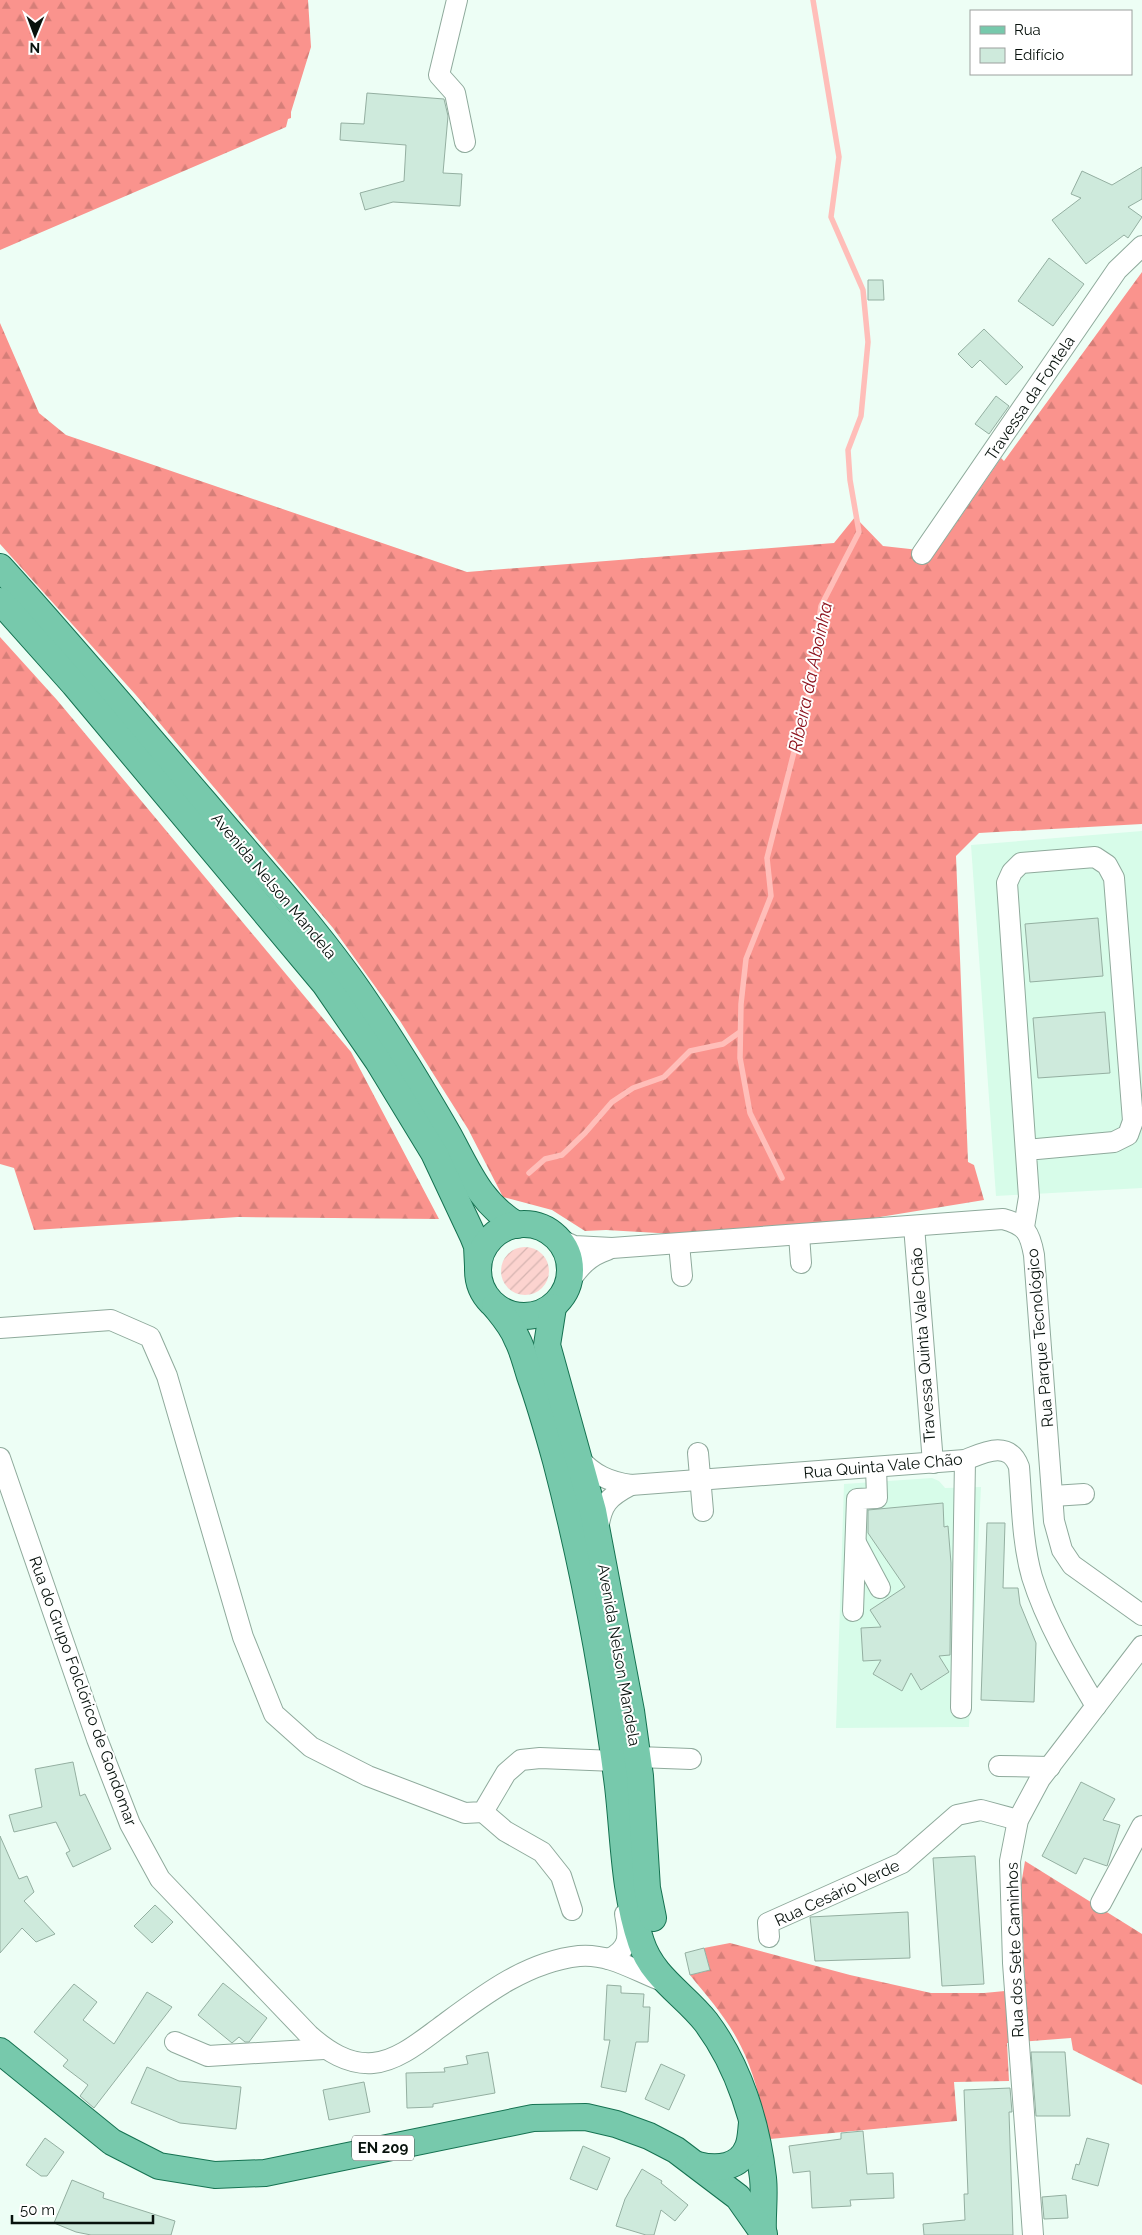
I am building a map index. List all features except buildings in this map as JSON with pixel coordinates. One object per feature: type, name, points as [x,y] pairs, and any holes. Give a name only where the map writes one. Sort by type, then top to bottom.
[{"type":"main road","name":"Avenida Nelson Mandela","points":[[0,567],[131,717],[339,965],[377,1018],[417,1083],[448,1135],[473,1183],[487,1202],[502,1216],[517,1225]]},
{"type":"main road","name":"Avenida Nelson Mandela","points":[[0,601],[74,684],[325,984],[378,1061],[434,1153],[477,1246],[478,1266]]},
{"type":"main road","points":[[532,1224],[546,1230],[559,1239],[567,1252],[571,1267],[569,1282],[563,1296],[552,1307],[539,1314],[524,1316],[508,1314],[495,1306],[484,1292],[479,1281],[478,1266],[482,1251],[491,1238],[503,1229],[517,1225],[532,1224]]},
{"type":"main road","name":"Avenida Nelson Mandela","points":[[495,1306],[518,1340],[548,1431],[582,1570],[608,1707],[626,1759],[651,1912],[659,1945],[687,2002]]},
{"type":"main road","name":"Avenida Nelson Mandela","points":[[552,1307],[547,1346],[579,1458],[597,1534],[622,1660],[626,1759],[623,1844],[634,1920],[642,1946],[665,1982],[687,2002]]},
{"type":"main road","points":[[687,2002],[709,2027],[728,2057],[739,2081],[752,2123],[763,2180],[764,2234]]},
{"type":"main road","name":"EN 209","points":[[0,2051],[112,2142],[159,2166],[215,2175],[265,2173],[533,2118],[586,2117],[616,2124],[649,2136],[676,2150],[738,2197],[764,2234]]},
{"type":"main road","points":[[698,2165],[722,2168],[738,2161],[748,2147],[752,2123]]},
{"type":"street","points":[[457,0],[439,76],[456,93],[465,142]]},
{"type":"street","name":"Travessa da Fontela","points":[[922,554],[1117,270],[1142,246]]},
{"type":"street","points":[[1024,1228],[1029,1198],[1007,883],[1012,872],[1021,863],[1095,857],[1107,865],[1114,878],[1133,1121],[1128,1135],[1114,1142],[1026,1150]]},
{"type":"street","name":"Rua Parque Tecnológico","points":[[559,1239],[574,1246],[612,1248],[1003,1219],[1014,1222],[1024,1228],[1031,1238],[1034,1255],[1054,1521],[1062,1550],[1072,1565],[1142,1615]]},
{"type":"street","name":"Travessa Quinta Vale Chão","points":[[914,1226],[933,1463]]},
{"type":"street","points":[[798,1235],[801,1263]]},
{"type":"street","points":[[678,1244],[682,1276]]},
{"type":"street","name":"Rua Parque Tecnológico","points":[[569,1282],[586,1260],[595,1254],[612,1248]]},
{"type":"street","points":[[0,1328],[111,1320],[150,1337],[166,1376],[243,1637],[274,1714],[311,1747],[368,1776],[465,1813],[483,1812],[505,1830],[542,1852],[561,1876],[572,1910]]},
{"type":"street","name":"Rua Quinta Vale Chão","points":[[579,1458],[586,1467],[598,1475],[615,1483],[631,1486],[933,1463],[965,1460],[988,1451],[1005,1451],[1016,1457],[1019,1467],[1026,1548],[1032,1576],[1045,1611],[1096,1706]]},
{"type":"street","points":[[698,1453],[704,1510]]},
{"type":"street","name":"Rua do Grupo Folclórico de Gondomar","points":[[0,1458],[7,1500],[97,1739],[130,1824],[160,1879],[308,2035],[324,2049],[350,2062],[373,2063],[391,2059],[415,2045],[490,1991],[530,1969],[558,1959],[581,1956],[609,1959],[665,1982]]},
{"type":"street","points":[[961,1708],[965,1460]]},
{"type":"street","points":[[853,1611],[857,1499],[877,1498],[876,1467]]},
{"type":"street","name":"Rua Quinta Vale Chão","points":[[597,1534],[599,1520],[604,1507],[612,1495],[631,1486]]},
{"type":"street","points":[[1052,1496],[1084,1494]]},
{"type":"street","points":[[856,1541],[880,1588]]},
{"type":"street","name":"Rua dos Sete Caminhos","points":[[1034,2235],[1013,1963],[1010,1861],[1018,1820],[1040,1779],[1142,1646]]},
{"type":"street","points":[[483,1812],[506,1773],[521,1760],[540,1758],[691,1759]]},
{"type":"street","points":[[999,1766],[1050,1767]]},
{"type":"street","name":"Rua Cesário Verde","points":[[768,1937],[768,1923],[902,1863],[957,1815],[981,1810],[1018,1820]]},
{"type":"street","points":[[1101,1903],[1142,1826]]},
{"type":"street","points":[[609,1959],[622,1950],[628,1940],[622,1899],[623,1844]]},
{"type":"street","points":[[175,2042],[208,2056],[324,2049]]},
{"type":"shaded area","points":[[1142,831],[1142,1188],[996,1196],[971,845]]},
{"type":"shaded area","points":[[520,1247],[530,1247],[539,1251],[545,1257],[549,1271],[545,1285],[539,1291],[530,1295],[520,1295],[511,1291],[505,1285],[501,1276],[501,1266],[505,1257],[511,1251]]},
{"type":"shaded area","points":[[932,1478],[939,1481],[945,1488],[981,1487],[969,1727],[836,1728],[844,1484]]},
{"type":"green space","points":[[0,0],[308,0],[311,47],[291,112],[291,118],[288,119],[286,127],[0,250]]},
{"type":"green space","points":[[1142,272],[1142,824],[979,833],[956,856],[968,1162],[974,1165],[984,1200],[788,1232],[675,1234],[606,1230],[585,1231],[552,1210],[503,1197],[468,1129],[400,1021],[333,928],[135,694],[0,544],[0,323],[39,413],[66,435],[467,572],[834,543],[855,517],[883,546],[919,550],[941,545],[1001,458],[1004,461]]},
{"type":"green space","points":[[0,637],[57,700],[351,1052],[439,1219],[238,1217],[34,1230],[14,1168],[0,1164]]},
{"type":"green space","points":[[1025,1861],[1142,1934],[1142,2085],[1073,2050],[1071,2038],[1007,2043],[1009,2081],[954,2082],[957,2121],[770,2139],[748,2061],[726,2021],[690,1975],[710,1970],[704,1948],[730,1943],[850,1975],[931,1993],[984,1993],[1025,1989],[1021,1885]]},
{"type":"waterway","name":"Ribeira da Aboinha","points":[[782,1178],[750,1113],[740,1058],[741,1004],[746,959],[771,896],[767,858],[808,697],[821,606],[859,532],[850,480],[848,450],[861,416],[868,342],[863,290],[831,217],[839,157],[813,0]]},
{"type":"waterway","points":[[529,1173],[545,1159],[562,1155],[585,1133],[612,1102],[633,1088],[664,1077],[690,1051],[723,1044],[740,1032]]}]
